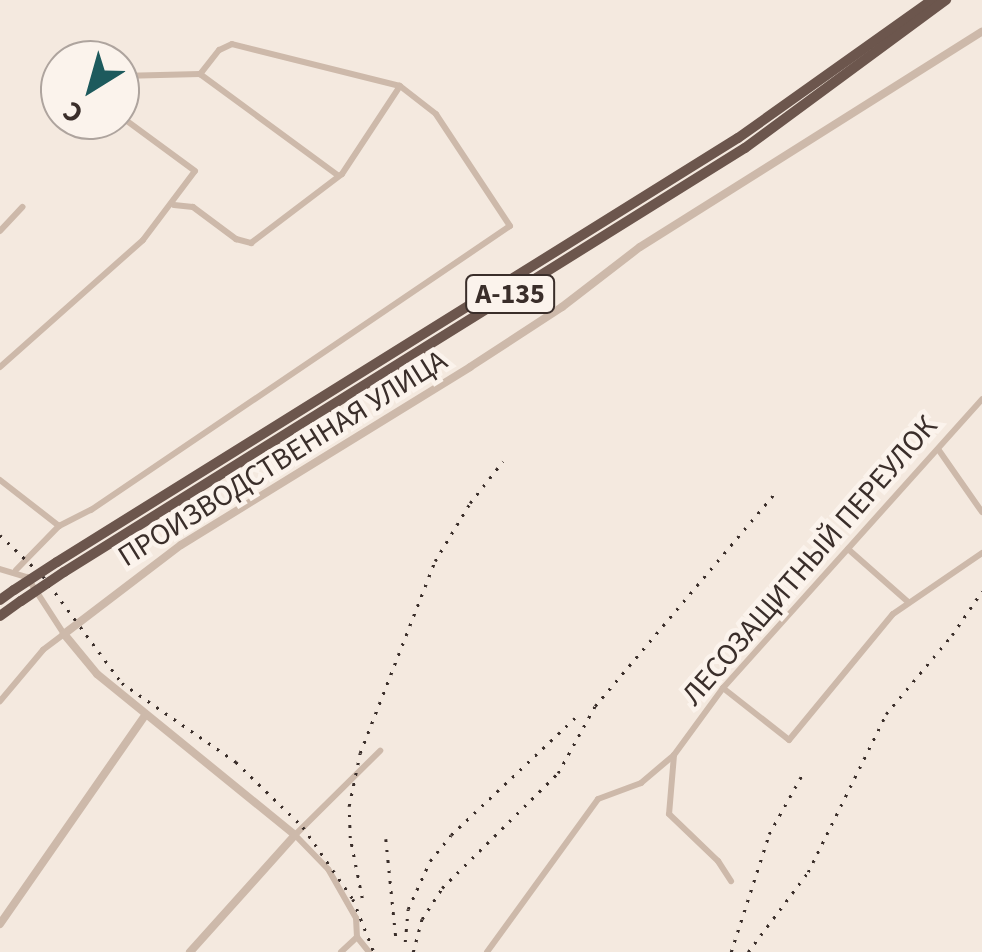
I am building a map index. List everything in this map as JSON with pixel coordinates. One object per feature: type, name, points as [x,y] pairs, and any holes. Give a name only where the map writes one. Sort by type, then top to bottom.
[{"type":"highway","name":"А-135","points":[[0,600],[738,138],[932,0]]},
{"type":"highway","name":"А-135","points":[[0,616],[64,572],[744,148],[946,0]]},
{"type":"street","name":"ПРОИЗВОДСТВЕННАЯ УЛИЦА","points":[[64,634],[194,536],[470,367],[562,307],[640,248],[982,32]]},
{"type":"street","points":[[16,570],[59,526],[91,510],[510,226],[436,114],[400,86],[232,44],[219,50],[200,74]]},
{"type":"street","points":[[140,76],[200,74],[339,176]]},
{"type":"street","points":[[174,205],[192,207],[236,239],[251,242],[339,176],[363,147],[400,86]]},
{"type":"street","points":[[0,367],[143,240],[174,205],[195,171],[140,131]]},
{"type":"street","points":[[0,231],[22,207]]},
{"type":"street","name":"ЛЕСОЗАЩИТНЫЙ ПЕРЕУЛОК","points":[[487,952],[598,799],[640,784],[674,754],[723,688],[980,405]]},
{"type":"street","points":[[938,448],[982,512]]},
{"type":"street","points":[[0,480],[59,526]]},
{"type":"street","points":[[848,549],[908,601]]},
{"type":"street","points":[[723,688],[789,740],[908,601],[938,587],[982,553]]},
{"type":"street","points":[[0,569],[16,570],[27,577],[85,664],[295,835],[328,869],[347,900],[357,936],[369,952]]},
{"type":"street","points":[[0,700],[43,650],[64,634]]},
{"type":"street","points":[[0,924],[145,715]]},
{"type":"street","points":[[190,952],[295,835],[380,751]]},
{"type":"street","points":[[674,754],[669,814],[718,861],[731,880]]},
{"type":"street","points":[[341,952],[357,936]]},
{"type":"railway","points":[[362,898],[350,838],[349,806],[360,753],[435,561],[470,503],[503,461]]},
{"type":"railway","points":[[413,952],[422,919],[442,888],[558,773],[595,706],[773,495]]},
{"type":"railway","points":[[0,535],[43,576],[122,683],[236,762],[303,827],[353,899],[374,952]]},
{"type":"railway","points":[[748,952],[808,872],[886,714],[952,635],[982,591]]},
{"type":"railway","points":[[405,942],[408,909],[430,861],[451,835],[579,714]]},
{"type":"railway","points":[[731,952],[769,834],[802,775]]},
{"type":"railway","points":[[386,839],[396,938]]}]
